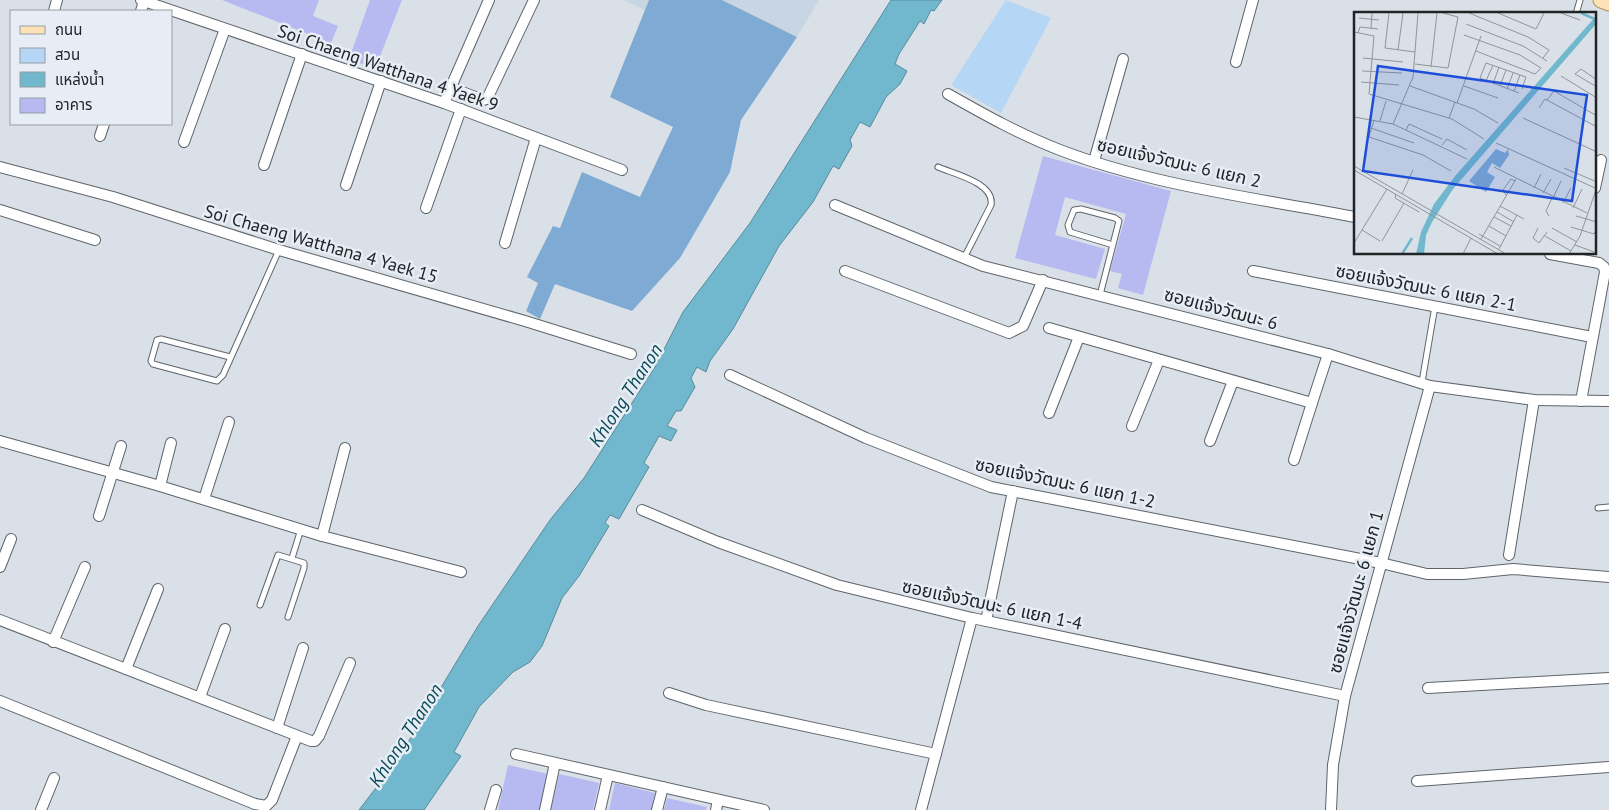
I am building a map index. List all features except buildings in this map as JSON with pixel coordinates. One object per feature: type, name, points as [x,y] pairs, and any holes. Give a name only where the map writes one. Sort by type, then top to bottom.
[{"type":"main road","points":[[1601,0],[1609,3]]},
{"type":"street","points":[[444,103],[489,0]]},
{"type":"street","points":[[452,88],[483,100],[487,99],[534,0]]},
{"type":"street","points":[[1236,62],[1253,0]]},
{"type":"street","name":"Soi Chaeng Watthana 4 Yaek 9","points":[[146,1],[171,10]]},
{"type":"street","name":"Soi Chaeng Watthana 4 Yaek 9","points":[[172,10],[461,109],[622,170]]},
{"type":"street","points":[[184,142],[225,29]]},
{"type":"street","points":[[264,165],[302,54]]},
{"type":"street","points":[[1094,161],[1122,59]]},
{"type":"street","points":[[346,185],[381,81]]},
{"type":"street","name":"ซอยแจ้งวัฒนะ 6 แยก 2","points":[[948,94],[1001,124],[1060,150],[1094,161],[1172,182],[1354,217]]},
{"type":"street","points":[[426,208],[461,109]]},
{"type":"street","points":[[100,136],[104,125]]},
{"type":"street","points":[[505,242],[536,138]]},
{"type":"street","points":[[1596,184],[1602,160]]},
{"type":"street","name":"Soi Chaeng Watthana 4 Yaek 15","points":[[0,166],[113,197],[279,250],[525,320],[631,354]]},
{"type":"street","name":"ซอยแจ้งวัฒนะ 6","points":[[835,205],[983,266],[1328,354],[1426,384],[1534,400],[1609,401]]},
{"type":"street","points":[[0,210],[95,240]]},
{"type":"street","points":[[1565,255],[1580,256],[1599,263],[1604,267],[1605,272],[1581,401]]},
{"type":"street","points":[[845,271],[1009,333],[1022,326],[1043,280]]},
{"type":"street","name":"ซอยแจ้งวัฒนะ 6 แยก 2-1","points":[[1253,271],[1592,337]]},
{"type":"street","points":[[1049,328],[1312,403]]},
{"type":"street","points":[[1049,413],[1078,337]]},
{"type":"street","points":[[1294,460],[1328,354]]},
{"type":"street","points":[[1132,426],[1159,360]]},
{"type":"street","name":"ซอยแจ้งวัฒนะ 6 แยก 1-2","points":[[730,375],[915,458],[991,487],[1380,563],[1427,574],[1463,574],[1513,568],[1609,577]]},
{"type":"street","points":[[1210,441],[1234,381]]},
{"type":"street","name":"ซอยแจ้งวัฒนะ 6 แยก 1","points":[[1331,810],[1333,765],[1345,696],[1426,384]]},
{"type":"street","points":[[1509,555],[1534,400]]},
{"type":"street","points":[[204,499],[228,422]]},
{"type":"street","points":[[0,441],[111,474],[160,486],[322,536],[460,572]]},
{"type":"street","points":[[160,486],[171,443]]},
{"type":"street","points":[[99,516],[111,474],[122,446]]},
{"type":"street","points":[[322,536],[345,448]]},
{"type":"street","points":[[986,621],[1013,491]]},
{"type":"street","name":"ซอยแจ้งวัฒนะ 6 แยก 1-4","points":[[642,510],[718,542],[837,585],[972,618],[1345,696]]},
{"type":"street","points":[[0,567],[11,539]]},
{"type":"street","points":[[53,642],[85,567]]},
{"type":"street","points":[[126,669],[158,588]]},
{"type":"street","points":[[921,810],[972,618]]},
{"type":"street","points":[[0,620],[311,741],[315,741],[318,736],[350,663]]},
{"type":"street","points":[[200,697],[225,629]]},
{"type":"street","points":[[277,728],[302,648]]},
{"type":"street","points":[[1428,688],[1609,678]]},
{"type":"street","points":[[669,693],[706,705],[936,754]]},
{"type":"street","points":[[0,701],[255,804],[266,806],[272,800],[297,736]]},
{"type":"street","points":[[516,754],[662,787],[717,805],[764,810]]},
{"type":"street","points":[[545,810],[555,764]]},
{"type":"street","points":[[1418,781],[1609,767]]},
{"type":"street","points":[[600,810],[608,775]]},
{"type":"street","points":[[41,810],[54,778]]},
{"type":"street","points":[[657,810],[662,787]]},
{"type":"street","points":[[490,810],[496,790]]},
{"type":"lane","points":[[938,167],[977,184],[989,191],[991,196],[991,205],[964,258]]},
{"type":"lane","points":[[1100,295],[1113,245],[1119,221],[1115,218],[1081,209],[1074,210],[1068,225],[1070,232],[1113,245]]},
{"type":"lane","points":[[230,357],[161,338],[157,340],[151,361],[153,364],[217,381],[223,376],[279,250]]},
{"type":"lane","points":[[1426,384],[1435,305]]},
{"type":"lane","points":[[1598,508],[1609,507]]},
{"type":"lane","points":[[292,558],[301,529]]},
{"type":"lane","points":[[260,604],[278,555],[304,563],[288,616]]},
{"type":"shaded area","points":[[623,0],[649,0],[645,10]]},
{"type":"shaded area","points":[[649,0],[722,0],[797,37],[741,120],[730,172],[680,258],[632,311],[555,284],[540,319],[526,311],[538,283],[527,277],[553,226],[560,228],[582,172],[640,197],[673,127],[610,97]]},
{"type":"shaded area","points":[[722,0],[819,0],[797,37]]},
{"type":"green space","points":[[1006,0],[1051,18],[1001,113],[951,85]]},
{"type":"water","points":[[891,0],[942,0],[934,11],[931,10],[924,24],[920,21],[899,54],[895,64],[907,71],[900,84],[886,97],[870,127],[860,122],[850,140],[852,146],[839,169],[833,166],[813,202],[779,246],[733,329],[710,361],[706,372],[697,367],[691,378],[695,387],[681,411],[676,411],[667,426],[677,430],[671,441],[659,436],[644,463],[649,467],[619,519],[610,515],[605,523],[609,526],[579,576],[562,598],[542,646],[530,662],[513,672],[479,707],[454,752],[461,756],[424,810],[359,810],[398,759],[478,626],[550,520],[584,478],[655,367],[683,312],[750,223]]},
{"type":"water label","name":"Khlong Thanon","points":[[625,395]]},
{"type":"water label","name":"Khlong Thanon","points":[[405,735]]}]
